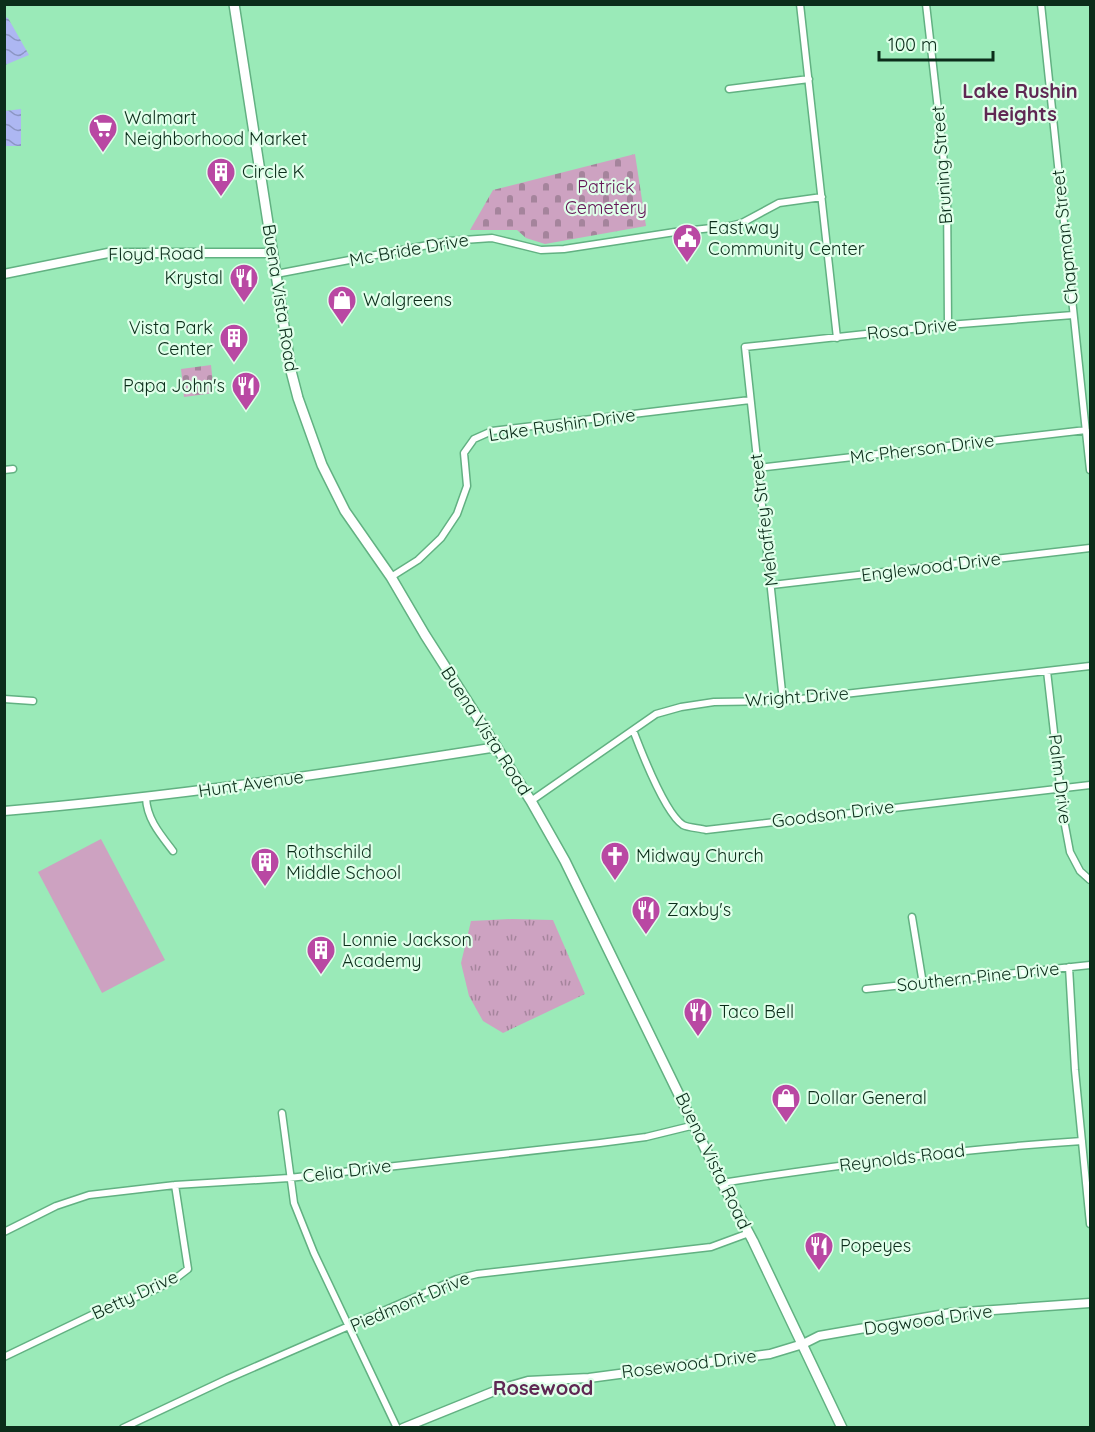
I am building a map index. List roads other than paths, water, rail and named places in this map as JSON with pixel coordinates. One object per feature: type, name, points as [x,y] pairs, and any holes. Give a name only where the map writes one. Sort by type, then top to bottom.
[{"type":"main road","name":"Buena Vista Road","points":[[234,4],[291,371],[298,398],[322,465],[345,511],[391,577],[425,635],[531,801],[565,861],[722,1183],[749,1233],[842,1428]]},
{"type":"street","points":[[800,4],[837,338]]},
{"type":"street","name":"Bruning Street","points":[[926,4],[947,189],[948,325]]},
{"type":"street","name":"Chapman Street","points":[[1041,4],[1090,470]]},
{"type":"street","points":[[729,89],[808,80]]},
{"type":"street","name":"Mc Bride Drive","points":[[276,274],[449,241],[492,238],[541,250],[564,249],[730,226],[742,223],[779,203],[822,197]]},
{"type":"street","name":"Floyd Road","points":[[4,274],[108,253],[273,253]]},
{"type":"street","name":"Rosa Drive","points":[[752,346],[948,325],[1073,315]]},
{"type":"street","name":"Mehaffey Street","points":[[752,346],[745,347],[783,701]]},
{"type":"street","name":"Lake Rushin Drive","points":[[391,577],[418,560],[441,538],[457,514],[467,486],[464,453],[474,439],[492,431],[750,400]]},
{"type":"street","name":"Mc Pherson Drive","points":[[758,468],[1086,430]]},
{"type":"street","points":[[4,470],[13,469]]},
{"type":"street","name":"Englewood Drive","points":[[772,585],[1090,548]]},
{"type":"street","name":"Wright Drive","points":[[531,801],[656,714],[681,707],[714,702],[783,701],[1090,666]]},
{"type":"street","name":"Palm Drive","points":[[1047,671],[1070,852],[1080,871],[1090,880]]},
{"type":"street","points":[[7,699],[33,701]]},
{"type":"street","name":"Goodson Drive","points":[[633,730],[650,773],[669,807],[683,825],[706,830],[1090,785]]},
{"type":"street","name":"Hunt Avenue","points":[[4,811],[146,798],[315,776],[497,747]]},
{"type":"street","points":[[146,798],[147,810],[172,851]]},
{"type":"street","points":[[912,916],[923,984]]},
{"type":"street","name":"Southern Pine Drive","points":[[866,989],[1090,965]]},
{"type":"street","points":[[1069,967],[1090,1224]]},
{"type":"street","points":[[282,1113],[289,1178],[298,1213],[314,1253],[397,1428]]},
{"type":"street","name":"Celia Drive","points":[[4,1232],[56,1206],[89,1195],[175,1185],[289,1178],[635,1138],[695,1125]]},
{"type":"street","name":"Reynolds Road","points":[[722,1183],[919,1155],[1082,1141]]},
{"type":"street","name":"Betty Drive","points":[[4,1357],[100,1311],[154,1290],[188,1269],[175,1185]]},
{"type":"street","name":"Piedmont Drive","points":[[123,1428],[227,1379],[457,1279],[477,1274],[711,1247],[749,1233]]},
{"type":"street","name":"Dogwood Drive","points":[[803,1344],[819,1336],[951,1313],[1090,1303]]},
{"type":"street","name":"Rosewood Drive","points":[[403,1428],[497,1390],[528,1381],[589,1378],[726,1360],[770,1354],[803,1344]]},
{"type":"water","points":[[5,17],[8,18],[29,55],[5,65]]},
{"type":"water","points":[[21,109],[21,146],[5,146],[5,111]]},
{"type":"place","name":"Walmart Neighborhood Market","points":[[103,154]]},
{"type":"place","name":"Circle K","points":[[221,198]]},
{"type":"place","name":"Eastway Community Center","points":[[687,264]]},
{"type":"place","name":"Krystal","points":[[244,304]]},
{"type":"place","name":"Walgreens","points":[[342,326]]},
{"type":"place","name":"Vista Park Center","points":[[234,364]]},
{"type":"place","name":"Papa John's","points":[[246,412]]},
{"type":"place","name":"Midway Church","points":[[615,882]]},
{"type":"place","name":"Rothschild Middle School","points":[[265,888]]},
{"type":"place","name":"Zaxby's","points":[[646,936]]},
{"type":"place","name":"Lonnie Jackson Academy","points":[[321,976]]},
{"type":"place","name":"Taco Bell","points":[[698,1038]]},
{"type":"place","name":"Dollar General","points":[[786,1124]]},
{"type":"place","name":"Popeyes","points":[[819,1272]]},
{"type":"district","name":"Lake Rushin Heights","points":[[1020,102]]},
{"type":"district","name":"Rosewood","points":[[543,1388]]},
{"type":"park label","name":"Patrick Cemetery","points":[[606,198]]}]
